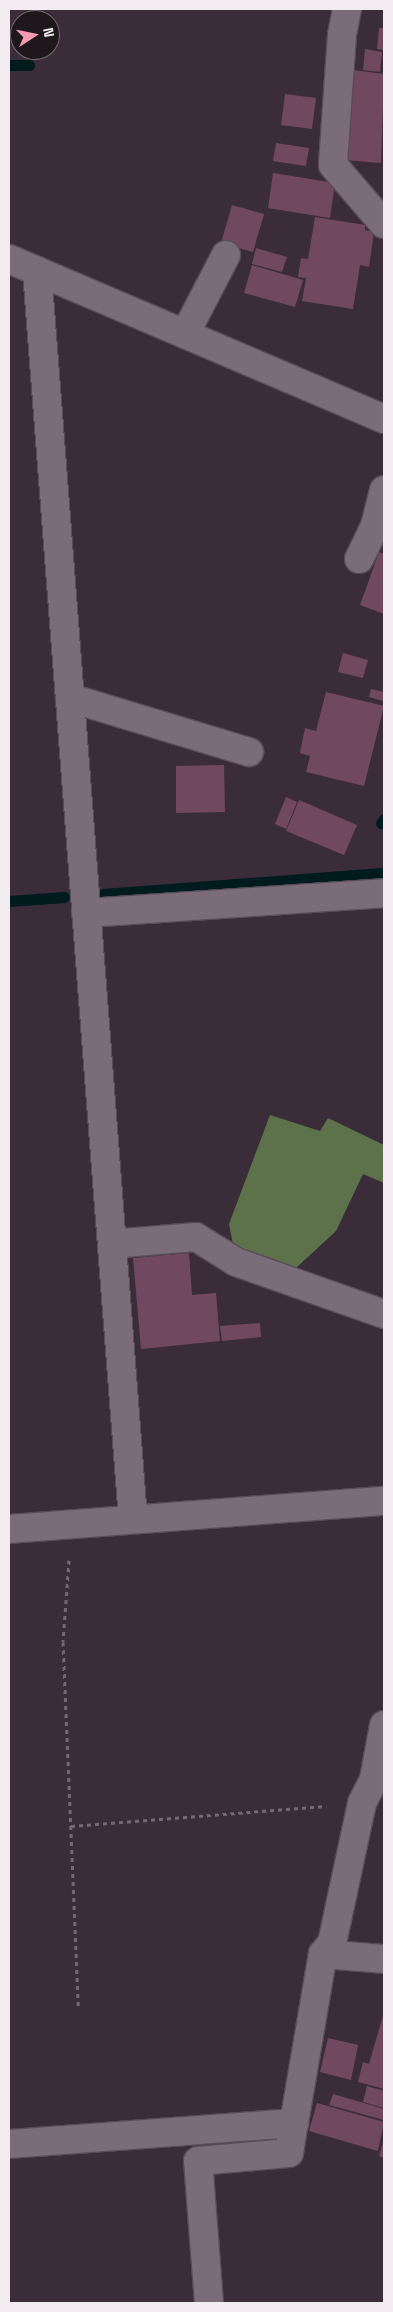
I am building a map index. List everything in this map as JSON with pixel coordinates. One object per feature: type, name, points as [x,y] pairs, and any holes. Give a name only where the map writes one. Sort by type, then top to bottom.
[{"type":"street","points":[[347,9],[342,35],[333,165],[384,224]]},
{"type":"street","points":[[185,334],[226,255]]},
{"type":"street","points":[[9,259],[384,419]]},
{"type":"street","points":[[37,271],[133,1519]]},
{"type":"street","points":[[359,559],[375,526],[384,490]]},
{"type":"street","points":[[70,698],[249,752]]},
{"type":"street","points":[[86,914],[384,893]]},
{"type":"street","points":[[112,1244],[196,1237],[236,1262],[384,1314]]},
{"type":"street","points":[[9,1529],[384,1501]]},
{"type":"street","points":[[209,2303],[198,2161],[289,2153],[323,1954],[332,1943],[373,1805],[374,1778],[384,1725]]},
{"type":"street","points":[[323,1954],[384,1959]]},
{"type":"street","points":[[9,2144],[294,2123]]},
{"type":"path","points":[[71,1524],[63,1642],[78,2006]]},
{"type":"path","points":[[71,1826],[373,1805]]},
{"type":"green space","points":[[270,1115],[320,1131],[328,1118],[384,1145],[384,1183],[363,1174],[336,1231],[296,1268],[242,1251],[233,1244],[229,1224]]},
{"type":"building","points":[[379,28],[384,28],[384,50],[377,49]]},
{"type":"building","points":[[365,49],[382,52],[380,72],[363,70]]},
{"type":"building","points":[[353,70],[384,74],[381,163],[344,160]]},
{"type":"building","points":[[285,94],[316,98],[312,129],[281,125]]},
{"type":"building","points":[[276,143],[309,148],[306,166],[273,161]]},
{"type":"building","points":[[273,173],[335,183],[330,218],[268,208]]},
{"type":"building","points":[[232,205],[264,214],[253,252],[221,243]]},
{"type":"building","points":[[315,217],[365,225],[365,230],[374,232],[369,267],[360,265],[353,309],[302,301],[306,278],[298,277],[301,258],[308,259]]},
{"type":"building","points":[[256,248],[287,257],[282,272],[252,264]]},
{"type":"building","points":[[252,265],[303,280],[295,307],[244,293]]},
{"type":"building","points":[[379,552],[384,554],[384,614],[360,605]]},
{"type":"building","points":[[343,653],[368,660],[363,678],[338,672]]},
{"type":"building","points":[[371,689],[384,692],[383,701],[369,697]]},
{"type":"building","points":[[326,692],[384,706],[364,786],[306,772],[310,756],[300,753],[305,728],[316,731]]},
{"type":"building","points":[[224,765],[225,812],[176,813],[176,766]]},
{"type":"building","points":[[286,797],[297,802],[286,829],[275,824]]},
{"type":"building","points":[[299,800],[357,825],[344,855],[286,831]]},
{"type":"building","points":[[189,1253],[192,1295],[216,1293],[220,1341],[141,1349],[133,1258]]},
{"type":"building","points":[[260,1323],[261,1337],[222,1341],[220,1326]]},
{"type":"building","points":[[384,2012],[384,2089],[358,2082],[363,2062],[369,2064]]},
{"type":"building","points":[[328,2038],[358,2045],[351,2080],[320,2072]]},
{"type":"building","points":[[367,2086],[384,2091],[384,2108],[363,2102]]},
{"type":"building","points":[[333,2094],[384,2109],[384,2120],[329,2105]]},
{"type":"building","points":[[317,2103],[384,2122],[378,2151],[309,2131]]},
{"type":"building","points":[[384,2139],[384,2158],[379,2156]]},
{"type":"waterway","points":[[9,65],[29,65]]},
{"type":"waterway","points":[[381,823],[384,819]]},
{"type":"waterway","points":[[103,894],[384,873]]},
{"type":"waterway","points":[[9,901],[64,897]]}]
